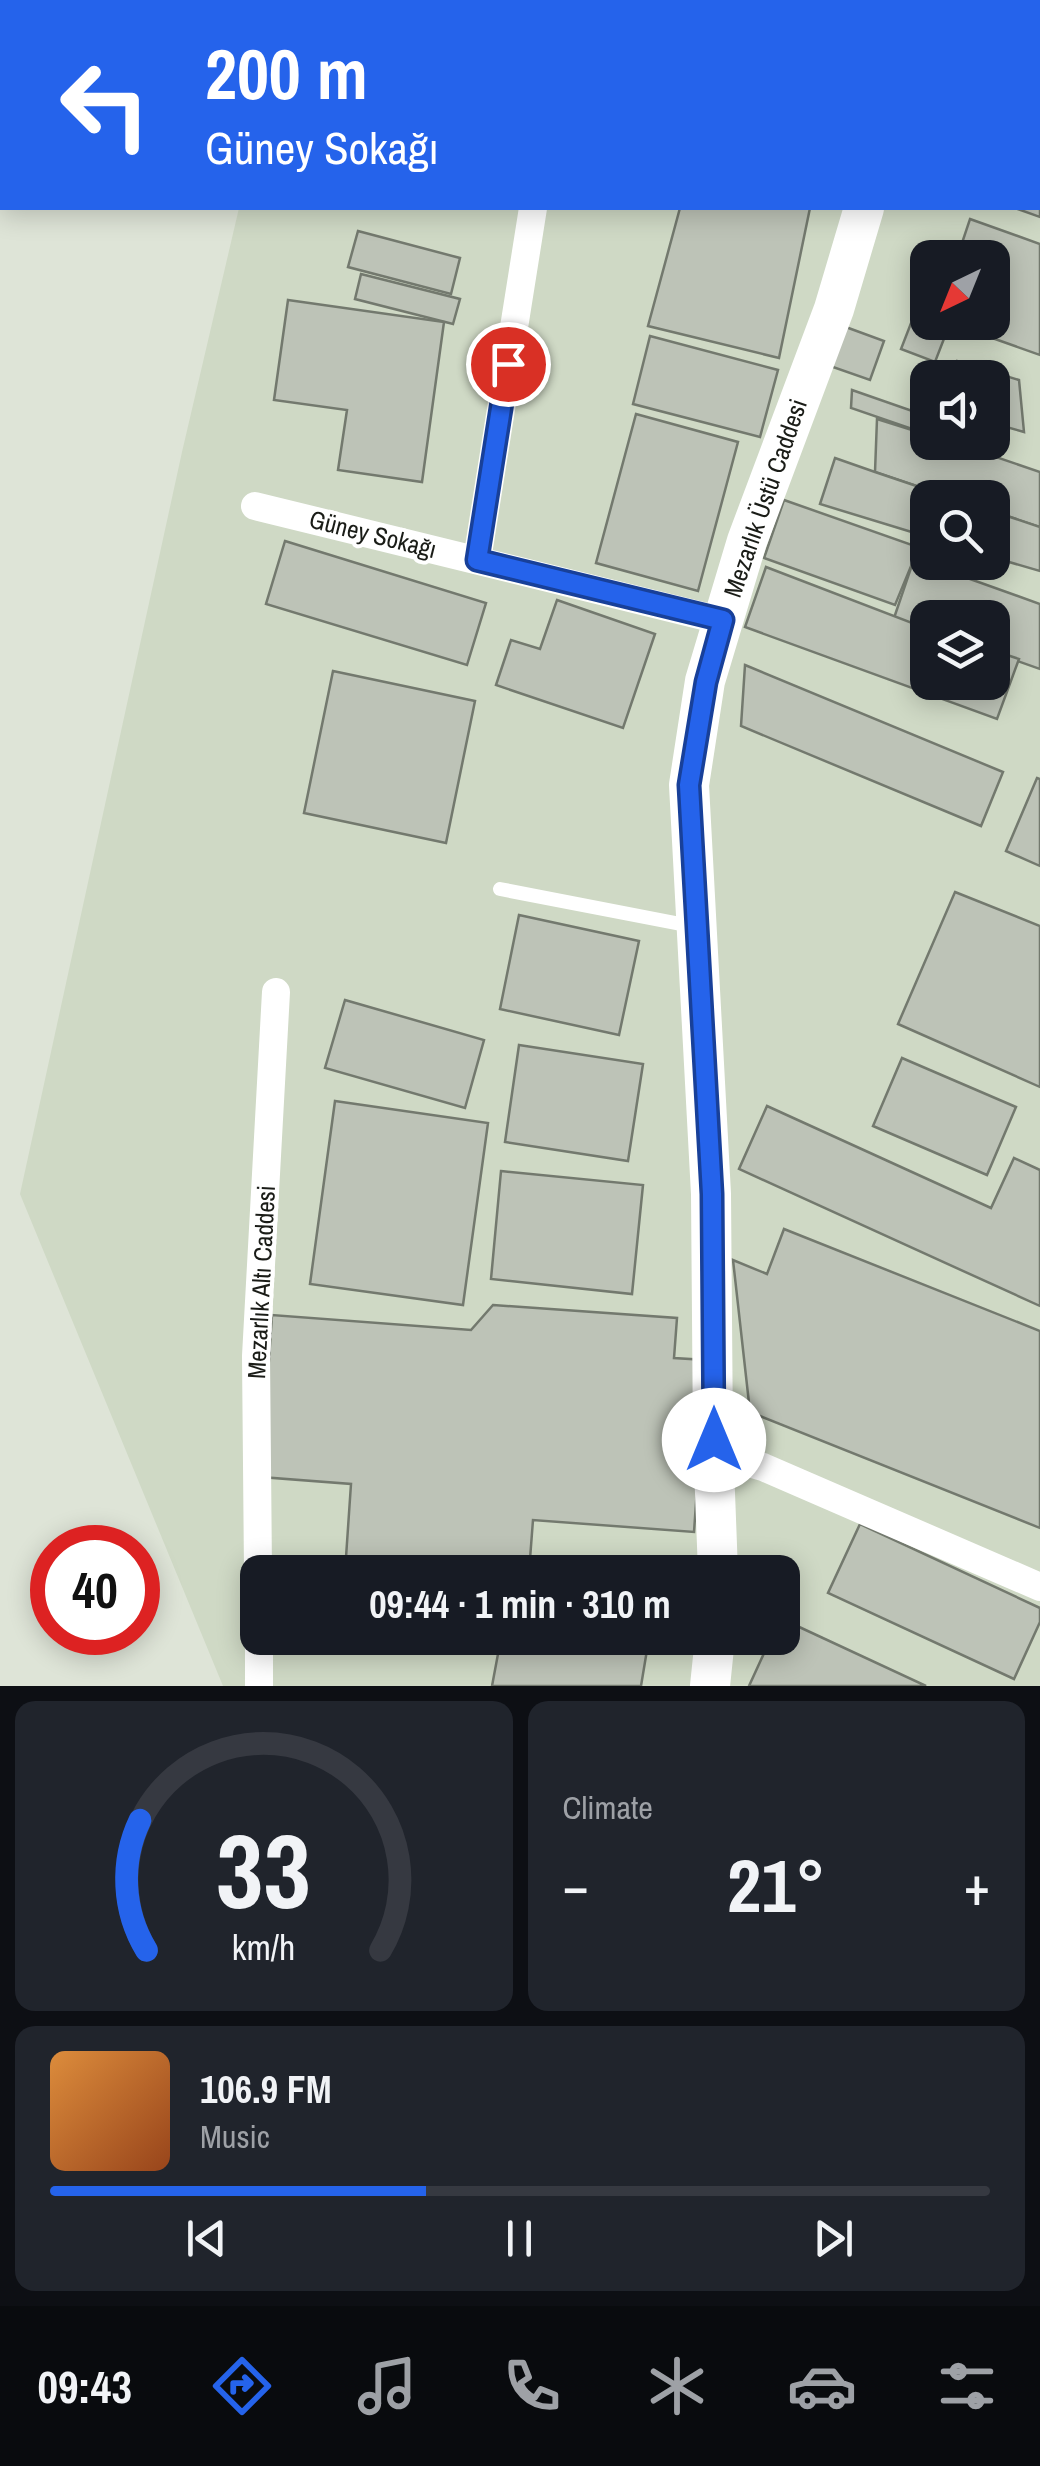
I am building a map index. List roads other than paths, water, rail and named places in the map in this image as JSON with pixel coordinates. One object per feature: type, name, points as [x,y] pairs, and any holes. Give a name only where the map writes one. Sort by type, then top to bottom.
[{"type":"street","points":[[477,560],[533,210]]},
{"type":"street","name":"Mezarlık Üstü Caddesi","points":[[717,1555],[712,1194],[689,785],[706,682],[746,541],[834,308],[863,210]]},
{"type":"street","name":"Güney Sokağı","points":[[256,506],[723,620]]},
{"type":"street","name":"Mezarlık Altı Caddesi","points":[[258,1555],[256,1356],[276,992]]},
{"type":"street","points":[[714,1453],[763,1467],[1040,1587]]},
{"type":"street","points":[[259,1655],[259,1686]]},
{"type":"street","points":[[710,1686],[713,1655]]},
{"type":"lane","points":[[500,888],[696,927]]}]
